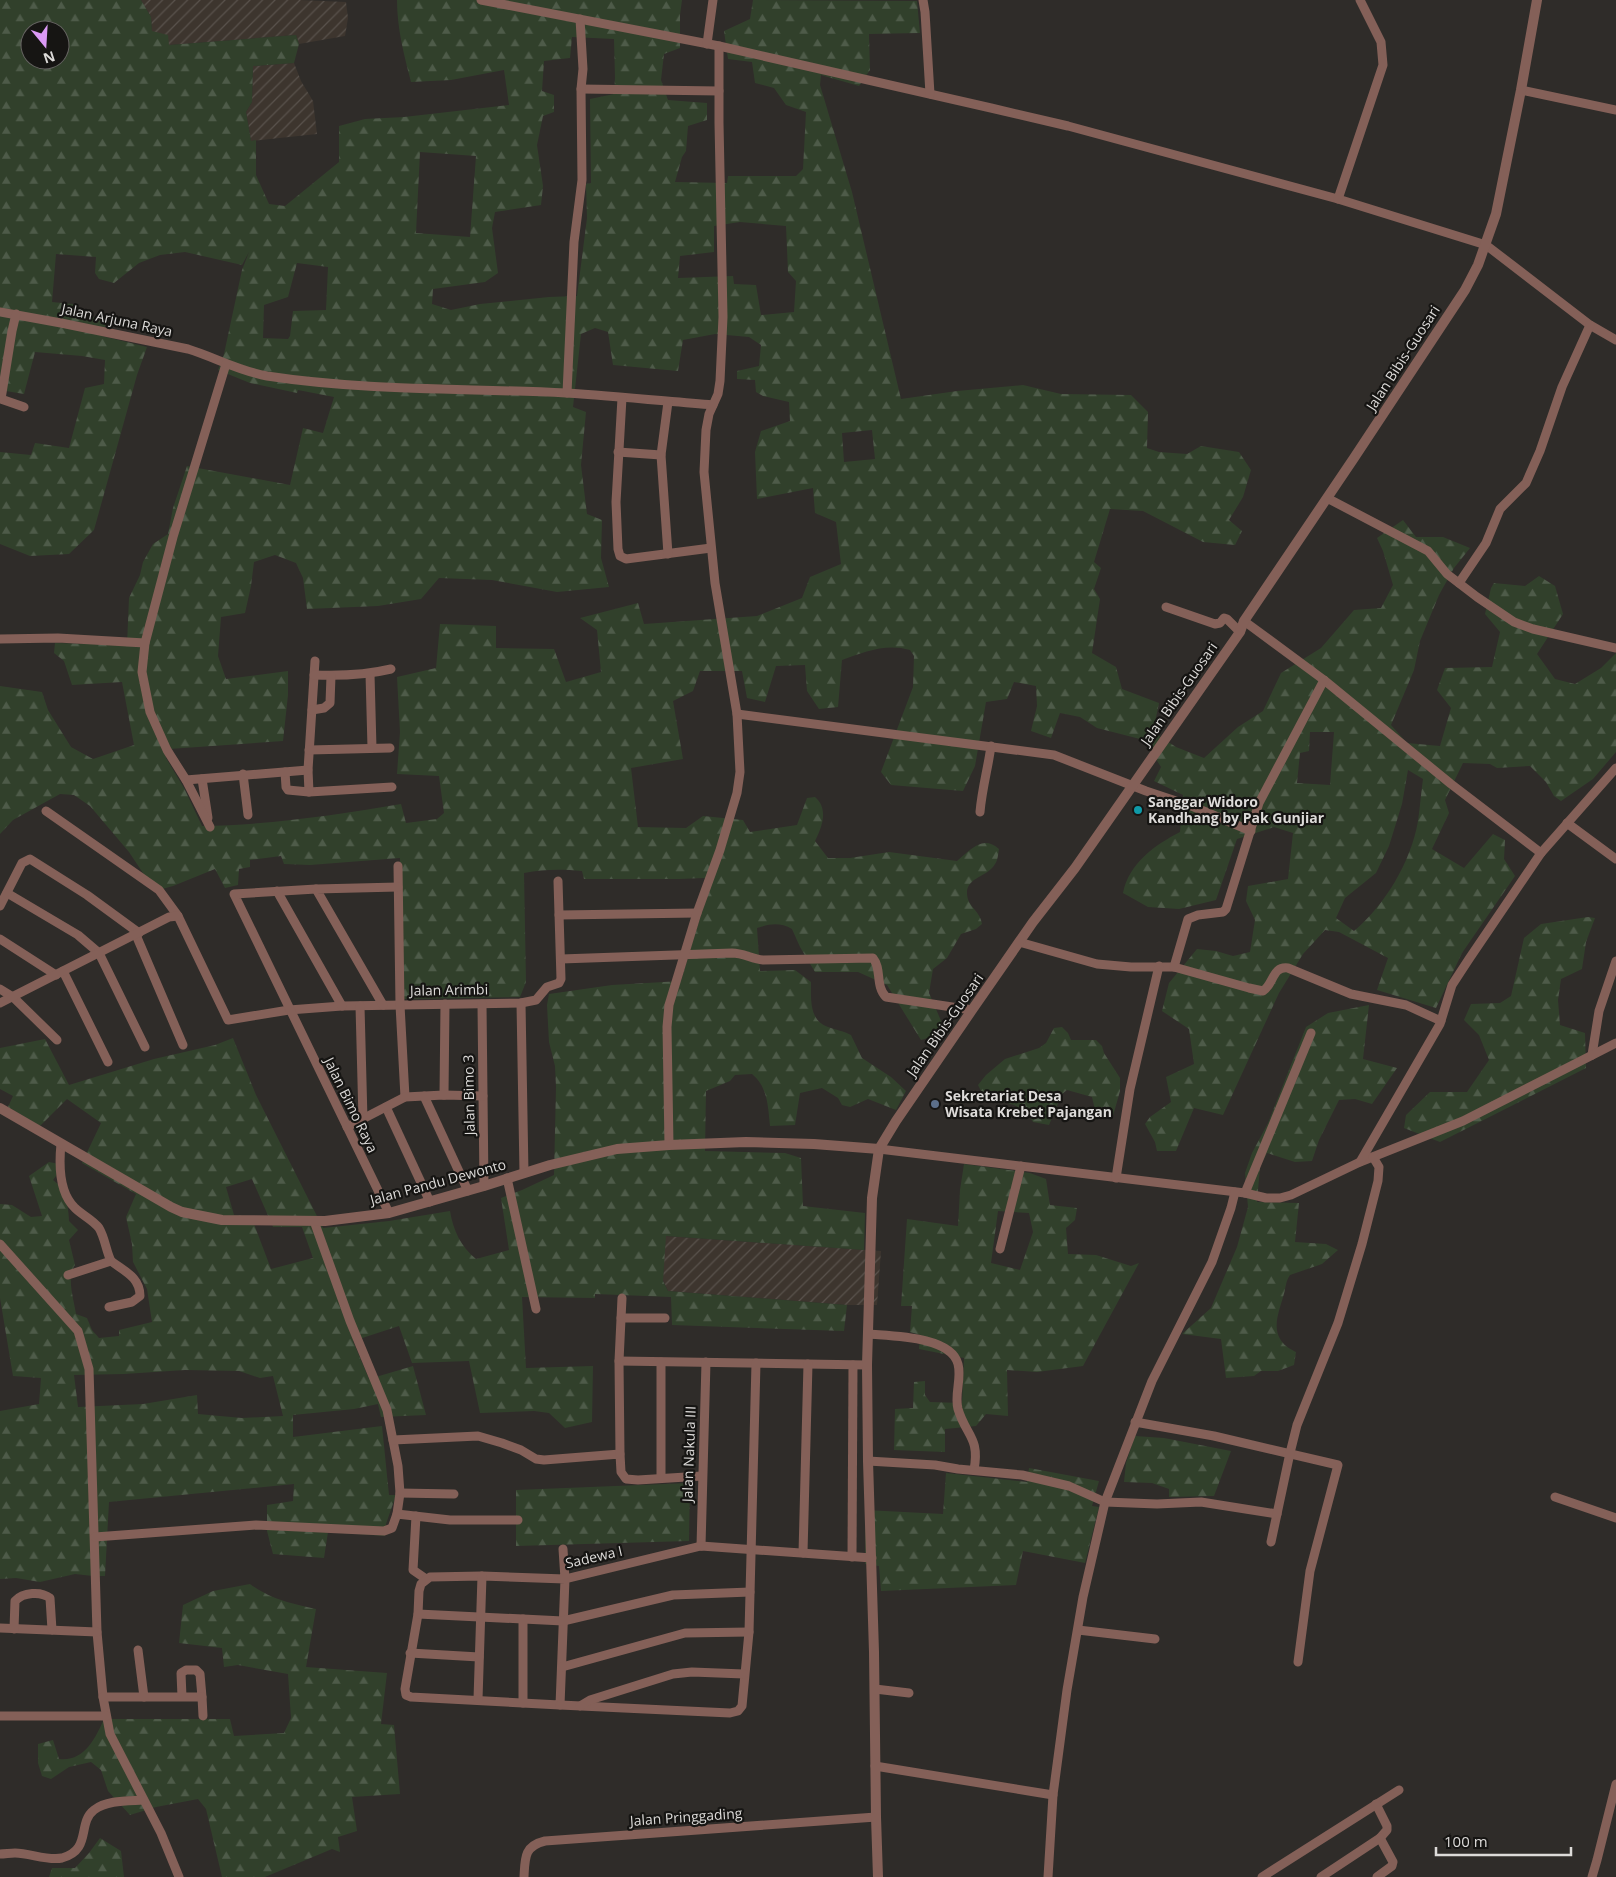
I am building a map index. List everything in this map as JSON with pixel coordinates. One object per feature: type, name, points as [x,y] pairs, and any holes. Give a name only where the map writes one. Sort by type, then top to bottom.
[{"type":"street","points":[[481,0],[720,46],[1068,126],[1338,199],[1486,245],[1590,325],[1616,339]]},
{"type":"street","points":[[707,44],[713,0]]},
{"type":"street","points":[[923,0],[927,28],[930,94]]},
{"type":"street","points":[[1338,199],[1383,65],[1384,53],[1382,42],[1360,0]]},
{"type":"street","name":"Jalan Bibis-Guosari","points":[[879,1149],[896,1121],[1019,942],[1075,868],[1240,632],[1244,621],[1465,290],[1486,245],[1496,214],[1537,0]]},
{"type":"street","points":[[567,393],[574,242],[582,180],[581,89],[583,68],[580,19]]},
{"type":"street","points":[[669,1145],[669,1004],[737,793],[740,760],[738,714],[710,548],[704,472],[706,430],[720,381],[723,318],[720,46]]},
{"type":"street","points":[[581,89],[719,91]]},
{"type":"street","points":[[1521,90],[1616,110]]},
{"type":"street","name":"Jalan Arjuna Raya","points":[[0,312],[188,349],[226,364],[265,376],[330,383],[567,393],[713,405]]},
{"type":"street","points":[[16,314],[0,399],[24,407]]},
{"type":"street","points":[[1459,583],[1486,543],[1500,509],[1526,483],[1540,451],[1562,387],[1590,325]]},
{"type":"street","points":[[202,779],[210,827],[186,780],[167,750],[150,712],[142,672],[145,643],[189,482],[226,364]]},
{"type":"street","points":[[622,398],[616,502],[620,556],[626,559],[710,548]]},
{"type":"street","points":[[668,402],[661,454],[668,554]]},
{"type":"street","points":[[618,452],[661,454]]},
{"type":"street","points":[[1327,498],[1428,551],[1447,574],[1500,614],[1523,626],[1616,648]]},
{"type":"street","points":[[1166,607],[1215,624],[1220,623],[1224,618],[1227,619],[1240,632]]},
{"type":"street","points":[[1244,621],[1324,680],[1451,784],[1541,853]]},
{"type":"street","points":[[0,639],[58,638],[145,643]]},
{"type":"street","points":[[309,792],[308,770],[315,661]]},
{"type":"street","points":[[314,675],[370,674],[391,669]]},
{"type":"street","points":[[370,674],[372,748]]},
{"type":"street","points":[[312,710],[324,708],[330,703],[332,676]]},
{"type":"street","points":[[1174,967],[1188,919],[1226,910],[1259,804],[1324,680]]},
{"type":"street","points":[[738,714],[1054,755],[1132,786],[1194,807],[1251,831]]},
{"type":"street","points":[[980,812],[991,746]]},
{"type":"street","points":[[309,750],[390,748]]},
{"type":"street","points":[[1360,1162],[1441,1021],[1452,985],[1541,853],[1616,768]]},
{"type":"street","points":[[186,780],[308,770]]},
{"type":"street","points":[[285,772],[288,790],[309,792],[392,787]]},
{"type":"street","points":[[243,774],[248,815]]},
{"type":"street","points":[[0,1003],[170,917],[178,916],[159,890],[46,811]]},
{"type":"street","points":[[1567,823],[1616,859]]},
{"type":"street","points":[[0,906],[22,862],[26,859],[32,859],[87,895],[137,934],[183,1045]]},
{"type":"street","points":[[398,866],[400,1005],[406,1098]]},
{"type":"street","points":[[524,1173],[521,1003],[536,1000],[547,987],[560,981],[558,881]]},
{"type":"street","points":[[342,1006],[276,891],[316,888],[398,887]]},
{"type":"street","points":[[316,888],[384,1005]]},
{"type":"street","name":"Jalan Bimo Raya","points":[[276,891],[234,894],[389,1213]]},
{"type":"street","points":[[7,893],[78,935],[99,953],[145,1047]]},
{"type":"street","points":[[559,915],[697,913]]},
{"type":"street","name":"Jalan Arimbi","points":[[178,916],[228,1020],[289,1010],[342,1006],[521,1003]]},
{"type":"street","points":[[0,939],[60,973],[108,1062]]},
{"type":"street","points":[[1019,942],[1098,964],[1131,967],[1174,967],[1263,991],[1269,986],[1275,973],[1281,968],[1288,968],[1351,994],[1406,1005],[1441,1021]]},
{"type":"street","points":[[560,959],[740,953],[752,959],[763,960],[873,958],[878,965],[881,990],[886,997],[972,1010]]},
{"type":"street","points":[[1592,1055],[1599,1012],[1616,961]]},
{"type":"street","points":[[1116,1178],[1130,1089],[1159,966]]},
{"type":"street","points":[[0,989],[13,997],[57,1040]]},
{"type":"street","points":[[444,1095],[445,1004]]},
{"type":"street","name":"Jalan Bimo 3","points":[[482,1004],[484,1186]]},
{"type":"street","points":[[360,1006],[363,1118]]},
{"type":"street","points":[[1245,1193],[1312,1033]]},
{"type":"street","points":[[878,1877],[867,1365],[872,1198],[879,1149],[1245,1193],[1266,1198],[1280,1198],[1360,1162],[1463,1121],[1616,1042]]},
{"type":"street","points":[[347,1127],[406,1098],[444,1095],[482,1096]]},
{"type":"street","points":[[424,1096],[468,1191]]},
{"type":"street","points":[[386,1107],[430,1202]]},
{"type":"street","name":"Jalan Pandu Dewonto","points":[[0,1108],[182,1212],[222,1220],[314,1221],[389,1213],[468,1191],[566,1160],[617,1149],[669,1145],[772,1142],[879,1149]]},
{"type":"street","points":[[61,1144],[61,1177],[67,1195],[74,1208],[98,1228],[111,1261],[126,1270],[134,1279],[140,1293],[138,1298],[132,1302],[109,1307]]},
{"type":"street","points":[[1271,1542],[1297,1425],[1338,1323],[1362,1244],[1378,1182],[1379,1167],[1373,1157]]},
{"type":"street","points":[[1000,1249],[1021,1166]]},
{"type":"street","points":[[507,1178],[536,1309]]},
{"type":"street","points":[[1048,1877],[1053,1795],[1067,1690],[1083,1597],[1105,1502],[1152,1381],[1212,1262],[1235,1192]]},
{"type":"street","points":[[94,1537],[256,1525],[384,1532],[392,1528],[397,1514],[400,1493],[398,1466],[387,1410],[350,1321],[314,1221]]},
{"type":"street","points":[[0,1244],[78,1331],[89,1369],[97,1632],[106,1716],[110,1734],[161,1833],[179,1877]]},
{"type":"street","points":[[68,1275],[111,1261]]},
{"type":"street","points":[[622,1298],[619,1361],[621,1472],[624,1478],[638,1480],[702,1476]]},
{"type":"street","points":[[621,1318],[665,1318]]},
{"type":"street","points":[[868,1334],[910,1337],[944,1347],[954,1356],[959,1366],[956,1398],[958,1411],[969,1431],[976,1450],[974,1470]]},
{"type":"street","points":[[619,1361],[867,1365]]},
{"type":"street","points":[[661,1362],[661,1478]]},
{"type":"street","name":"Jalan Nakula III","points":[[701,1546],[706,1362]]},
{"type":"street","points":[[416,1516],[413,1570],[426,1579],[418,1591],[418,1614],[405,1689],[408,1696],[735,1713],[742,1706],[749,1632],[756,1363]]},
{"type":"street","points":[[803,1553],[808,1364]]},
{"type":"street","points":[[852,1557],[853,1365]]},
{"type":"street","points":[[1135,1422],[1214,1436],[1338,1465],[1310,1570],[1298,1662]]},
{"type":"street","points":[[393,1440],[478,1436],[521,1450],[536,1459],[544,1460],[620,1454]]},
{"type":"street","points":[[868,1461],[935,1464],[958,1469],[1022,1475],[1069,1486],[1105,1502],[1157,1504],[1201,1502],[1276,1514]]},
{"type":"street","points":[[400,1493],[454,1494]]},
{"type":"street","points":[[1555,1497],[1616,1518]]},
{"type":"street","points":[[397,1514],[450,1520],[518,1520]]},
{"type":"street","points":[[853,1525],[871,1525]]},
{"type":"street","name":"Sadewa I","points":[[426,1579],[436,1576],[565,1579],[701,1546],[872,1558]]},
{"type":"street","points":[[560,1705],[565,1579],[563,1548]]},
{"type":"street","points":[[478,1699],[482,1576]]},
{"type":"street","points":[[418,1614],[563,1621],[673,1595],[750,1592]]},
{"type":"street","points":[[14,1629],[15,1601],[20,1596],[31,1594],[46,1595],[50,1598],[52,1630]]},
{"type":"street","points":[[523,1619],[523,1703]]},
{"type":"street","points":[[0,1628],[97,1632]]},
{"type":"street","points":[[1078,1630],[1155,1639]]},
{"type":"street","points":[[562,1667],[685,1633],[749,1632]]},
{"type":"street","points":[[138,1650],[144,1697]]},
{"type":"street","points":[[410,1654],[479,1657]]},
{"type":"street","points":[[182,1697],[180,1675],[183,1670],[196,1670],[200,1674],[203,1716]]},
{"type":"street","points":[[580,1706],[590,1700],[673,1674],[692,1672],[744,1674]]},
{"type":"street","points":[[875,1689],[909,1693]]},
{"type":"street","points":[[103,1697],[202,1697]]},
{"type":"street","points":[[0,1716],[106,1716]]},
{"type":"street","points":[[876,1766],[1053,1795]]},
{"type":"street","points":[[1592,1877],[1598,1860],[1616,1784]]},
{"type":"street","points":[[1262,1877],[1399,1790]]},
{"type":"street","points":[[0,1854],[16,1853],[62,1858],[79,1847],[92,1811],[110,1803],[143,1800]]},
{"type":"street","points":[[1321,1877],[1380,1838],[1387,1830],[1388,1827],[1376,1804]]},
{"type":"street","name":"Jalan Pringgading","points":[[524,1877],[525,1861],[529,1849],[536,1843],[545,1841],[876,1817]]},
{"type":"street","points":[[1376,1877],[1392,1866],[1393,1862],[1380,1838]]},
{"type":"shaded area","points":[[141,0],[299,0],[346,2],[348,18],[345,36],[299,44],[296,35],[169,45],[152,32],[151,17]]},
{"type":"shaded area","points":[[294,63],[301,81],[313,101],[317,134],[251,141],[246,112],[252,102],[253,66]]},
{"type":"shaded area","points":[[665,1236],[881,1251],[877,1305],[847,1305],[668,1291],[663,1280]]},
{"type":"green space","points":[[0,0],[141,0],[151,17],[152,31],[168,35],[169,45],[296,35],[299,44],[294,63],[253,66],[252,102],[246,112],[251,141],[256,140],[256,175],[269,204],[285,206],[339,162],[339,126],[365,119],[404,117],[509,105],[504,70],[451,80],[411,82],[403,52],[397,0],[682,0],[680,48],[664,54],[661,80],[668,100],[707,103],[707,120],[688,126],[686,151],[682,157],[675,182],[727,183],[728,176],[796,176],[803,169],[806,112],[786,105],[774,88],[755,83],[752,62],[728,59],[724,31],[750,19],[753,0],[917,1],[920,33],[869,34],[870,70],[859,86],[821,75],[820,85],[852,192],[901,399],[957,391],[1023,385],[1061,394],[1131,395],[1148,412],[1147,448],[1159,452],[1187,454],[1201,446],[1239,452],[1251,470],[1243,497],[1229,520],[1242,531],[1235,545],[1203,542],[1143,511],[1110,509],[1094,562],[1101,568],[1094,589],[1100,599],[1092,653],[1116,667],[1122,689],[1159,703],[1153,732],[1176,747],[1204,758],[1238,727],[1263,711],[1281,673],[1321,648],[1354,610],[1381,608],[1393,585],[1377,538],[1403,520],[1416,537],[1443,537],[1470,548],[1454,568],[1439,595],[1420,641],[1414,670],[1391,725],[1407,743],[1440,746],[1451,708],[1437,690],[1445,668],[1492,667],[1500,632],[1485,614],[1494,583],[1525,586],[1539,576],[1555,586],[1563,614],[1537,654],[1555,679],[1575,684],[1601,668],[1616,653],[1616,752],[1593,779],[1561,801],[1554,796],[1546,782],[1530,766],[1497,768],[1490,764],[1463,763],[1445,800],[1449,813],[1432,849],[1464,868],[1493,834],[1505,840],[1504,859],[1515,876],[1462,953],[1436,1008],[1377,990],[1388,958],[1339,932],[1325,930],[1303,954],[1279,993],[1223,1115],[1194,1108],[1176,1151],[1157,1151],[1155,1142],[1145,1124],[1150,1117],[1171,1102],[1166,1077],[1194,1064],[1189,1029],[1162,1011],[1169,983],[1197,949],[1216,951],[1233,956],[1250,952],[1255,920],[1246,901],[1248,886],[1288,879],[1293,833],[1274,827],[1237,839],[1216,900],[1179,909],[1148,907],[1123,893],[1126,882],[1144,856],[1180,832],[1183,795],[1154,781],[1161,767],[1144,740],[1097,728],[1080,717],[1060,713],[1051,738],[1031,731],[1037,706],[1036,686],[1014,682],[1007,699],[986,702],[975,766],[963,791],[891,785],[881,772],[913,687],[914,656],[910,650],[892,647],[884,648],[867,651],[842,660],[838,707],[819,709],[807,691],[805,665],[776,666],[765,702],[747,698],[742,671],[700,671],[693,691],[673,701],[683,759],[631,768],[638,827],[686,828],[703,816],[743,820],[750,832],[797,825],[807,798],[815,797],[822,807],[823,818],[815,841],[828,858],[850,858],[889,852],[957,861],[972,848],[982,843],[988,843],[999,849],[997,861],[992,868],[974,880],[968,888],[968,899],[979,915],[982,924],[976,929],[961,934],[947,958],[933,969],[929,993],[942,1023],[931,1037],[921,1040],[887,985],[858,972],[815,972],[792,929],[774,924],[757,928],[760,971],[795,970],[811,982],[812,1009],[817,1020],[828,1027],[851,1035],[862,1058],[891,1077],[906,1091],[896,1110],[868,1099],[850,1107],[842,1105],[838,1098],[822,1088],[800,1093],[795,1125],[770,1126],[766,1098],[757,1079],[752,1074],[735,1075],[730,1081],[706,1091],[705,1151],[785,1153],[801,1158],[803,1206],[865,1213],[864,1250],[666,1236],[663,1281],[668,1291],[847,1305],[844,1331],[672,1325],[671,1297],[595,1294],[595,1298],[522,1297],[526,1368],[593,1366],[592,1422],[565,1428],[549,1413],[534,1411],[480,1413],[469,1361],[412,1363],[399,1326],[353,1341],[369,1379],[413,1366],[426,1415],[381,1417],[378,1404],[354,1409],[293,1415],[293,1437],[382,1426],[389,1495],[396,1495],[386,1524],[385,1536],[328,1532],[324,1558],[273,1554],[267,1531],[267,1505],[293,1501],[294,1484],[109,1502],[105,1576],[75,1574],[40,1582],[16,1578],[0,1579],[0,1411],[39,1404],[41,1378],[13,1376],[0,1298],[0,1204],[12,1205],[31,1217],[42,1216],[29,1176],[49,1162],[64,1165],[53,1180],[63,1193],[67,1204],[69,1221],[78,1230],[69,1240],[75,1265],[72,1270],[71,1282],[76,1314],[87,1318],[92,1330],[99,1338],[119,1336],[119,1330],[152,1322],[147,1289],[133,1262],[132,1244],[126,1217],[136,1194],[82,1163],[101,1123],[67,1099],[40,1126],[8,1107],[13,1096],[0,1089],[0,1048],[45,1039],[69,1085],[154,1059],[215,1045],[233,1038],[256,1095],[323,1228],[389,1221],[450,1211],[458,1238],[476,1259],[509,1250],[501,1198],[554,1175],[556,1087],[555,1066],[549,1042],[547,1005],[549,994],[612,985],[681,981],[712,881],[704,878],[584,879],[582,871],[567,870],[524,873],[526,982],[520,997],[404,999],[400,858],[310,865],[284,864],[281,856],[250,860],[250,867],[239,869],[238,885],[225,888],[215,869],[173,886],[155,891],[129,852],[90,806],[74,795],[60,794],[13,820],[0,834],[0,686],[42,692],[48,710],[71,747],[93,759],[134,745],[122,682],[72,685],[64,661],[54,653],[55,643],[127,645],[129,598],[140,575],[143,562],[153,544],[168,534],[173,508],[187,466],[290,485],[303,428],[323,433],[334,397],[298,390],[297,393],[250,383],[218,370],[224,354],[242,270],[249,252],[242,265],[185,252],[160,255],[139,263],[114,283],[99,279],[95,273],[96,257],[56,254],[52,302],[73,304],[80,317],[108,318],[102,336],[147,347],[137,375],[94,530],[69,554],[30,556],[0,544],[0,452],[31,455],[35,443],[69,448],[85,388],[104,384],[105,360],[35,352],[24,394],[0,390]],"holes":[[[572,37],[614,39],[614,94],[590,99],[591,183],[586,184],[587,218],[577,296],[480,304],[451,310],[432,304],[433,289],[485,282],[498,273],[492,228],[495,212],[541,205],[543,186],[537,145],[543,116],[554,112],[554,95],[542,91],[544,61],[570,58]],[[420,152],[476,156],[470,237],[416,233]],[[740,222],[786,226],[788,272],[796,281],[794,312],[761,315],[756,285],[734,284],[733,276],[678,278],[680,256],[714,252],[714,226]],[[297,263],[328,267],[326,310],[293,311],[288,339],[263,338],[264,305],[288,297]],[[595,328],[608,332],[613,365],[678,371],[683,340],[715,334],[749,337],[761,345],[759,366],[737,371],[737,379],[755,380],[756,392],[763,396],[789,402],[790,421],[761,431],[755,452],[757,499],[813,488],[815,513],[836,522],[841,564],[810,577],[802,598],[757,616],[644,624],[638,603],[580,618],[597,630],[601,672],[566,682],[554,649],[496,648],[496,626],[440,624],[436,668],[397,677],[400,732],[397,774],[439,776],[444,813],[437,819],[406,823],[401,804],[302,819],[202,826],[184,788],[166,758],[169,749],[283,741],[288,695],[288,671],[226,679],[218,656],[221,617],[245,613],[254,562],[275,555],[296,563],[303,578],[307,609],[378,606],[421,599],[439,578],[492,580],[557,592],[609,587],[601,558],[602,520],[587,514],[581,465],[586,412],[573,407],[581,334]],[[872,430],[875,459],[844,462],[842,433]],[[1310,732],[1334,732],[1330,785],[1297,783],[1300,753],[1309,751]],[[1408,770],[1423,779],[1415,836],[1395,882],[1376,909],[1354,931],[1336,918],[1345,898],[1376,873],[1389,846],[1402,804]],[[252,1179],[273,1227],[302,1227],[313,1258],[271,1269],[251,1216],[234,1215],[226,1187]],[[185,1370],[239,1371],[260,1378],[273,1376],[283,1416],[242,1418],[198,1414],[197,1395],[143,1404],[78,1407],[74,1375]]]},
{"type":"green space","points":[[1588,917],[1595,918],[1586,942],[1582,969],[1561,979],[1558,1000],[1560,1025],[1585,1033],[1586,1068],[1440,1142],[1404,1128],[1406,1115],[1430,1092],[1467,1092],[1489,1060],[1479,1035],[1464,1020],[1471,1004],[1500,1003],[1511,996],[1524,938],[1541,924]]},
{"type":"green space","points":[[1369,1005],[1363,1059],[1397,1068],[1372,1104],[1355,1099],[1339,1100],[1319,1140],[1312,1161],[1295,1162],[1267,1153],[1260,1167],[1257,1202],[1299,1203],[1295,1242],[1326,1244],[1338,1250],[1322,1264],[1290,1275],[1287,1280],[1278,1314],[1277,1332],[1283,1343],[1296,1352],[1294,1365],[1278,1371],[1261,1371],[1254,1376],[1226,1378],[1221,1339],[1182,1334],[1211,1308],[1237,1247],[1248,1207],[1245,1173],[1252,1153],[1268,1123],[1306,1027],[1328,1013]]},
{"type":"green space","points":[[1062,1027],[1068,1033],[1071,1040],[1096,1040],[1102,1046],[1104,1053],[1120,1078],[1120,1091],[1113,1116],[1096,1114],[1092,1097],[1067,1090],[1062,1094],[1049,1125],[1033,1122],[1028,1114],[1014,1105],[989,1098],[982,1093],[978,1085],[986,1075],[1005,1059],[1039,1048],[1046,1043],[1054,1028]]},
{"type":"green space","points":[[964,1164],[1030,1173],[1046,1179],[1050,1205],[1077,1208],[1075,1220],[1066,1228],[1068,1254],[1096,1255],[1131,1266],[1139,1263],[1083,1366],[1037,1372],[1007,1370],[1008,1416],[986,1414],[976,1426],[945,1429],[945,1452],[894,1450],[895,1409],[913,1408],[914,1382],[925,1381],[925,1395],[930,1402],[962,1403],[964,1358],[919,1349],[920,1335],[910,1332],[912,1306],[901,1306],[907,1219],[958,1226]],"holes":[[[998,1211],[1029,1213],[1033,1232],[1020,1270],[991,1263]]]},
{"type":"green space","points":[[1135,1436],[1164,1438],[1231,1451],[1214,1496],[1169,1497],[1169,1489],[1152,1483],[1124,1482],[1126,1463]]},
{"type":"green space","points":[[1029,1468],[1099,1481],[1092,1506],[1099,1507],[1085,1563],[1023,1551],[1016,1585],[881,1591],[879,1566],[865,1564],[865,1510],[943,1514],[946,1473],[1027,1482]]},
{"type":"green space","points":[[690,1483],[689,1541],[516,1546],[516,1490]]},
{"type":"green space","points":[[250,1584],[289,1603],[316,1609],[306,1667],[387,1673],[381,1724],[394,1725],[400,1794],[352,1797],[357,1831],[338,1837],[340,1852],[332,1849],[265,1877],[222,1877],[206,1809],[198,1799],[156,1807],[130,1815],[108,1791],[101,1770],[91,1762],[69,1767],[51,1779],[42,1776],[38,1763],[38,1744],[53,1740],[59,1759],[75,1757],[88,1748],[104,1719],[230,1719],[234,1736],[284,1733],[291,1718],[288,1674],[238,1665],[224,1667],[222,1648],[179,1643],[183,1605],[213,1591]]},
{"type":"green space","points":[[100,1838],[121,1851],[124,1877],[49,1877],[52,1868],[75,1868]]},
{"type":"place","name":"Sanggar Widoro Kandhang by Pak Gunjiar","points":[[1138,810]]},
{"type":"place","name":"Sekretariat Desa Wisata Krebet Pajangan","points":[[935,1104]]}]
